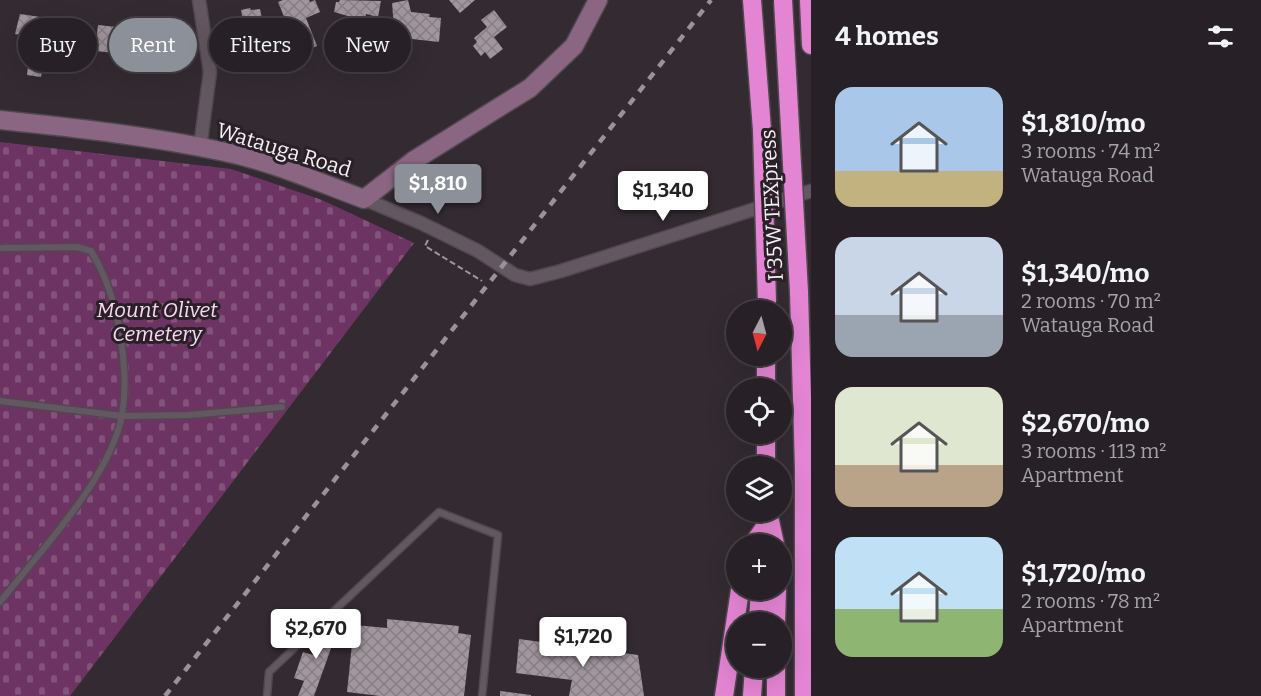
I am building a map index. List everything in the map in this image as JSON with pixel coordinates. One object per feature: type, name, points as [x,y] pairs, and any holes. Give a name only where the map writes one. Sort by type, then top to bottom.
[{"type":"highway","points":[[752,0],[762,130],[767,300]]},
{"type":"highway","name":"I 35W TEXpress","points":[[783,0],[799,292],[804,469],[804,696]]},
{"type":"highway","points":[[808,0],[811,45]]},
{"type":"highway","points":[[724,696],[738,600]]},
{"type":"highway","points":[[752,696],[753,678]]},
{"type":"highway","points":[[776,678],[776,696]]},
{"type":"street","points":[[199,0],[210,72],[200,148]]},
{"type":"street","points":[[364,199],[412,161],[530,87],[574,46],[598,0]]},
{"type":"street","name":"Watauga Road","points":[[0,120],[139,135],[226,152],[271,165],[364,199],[433,229],[478,251],[515,275],[530,279],[811,191]]},
{"type":"lane","points":[[0,248],[77,247],[91,251],[103,271],[115,308],[126,382],[122,416],[107,456],[84,496],[1,600]]},
{"type":"lane","points":[[0,401],[122,416],[189,415],[282,407]]},
{"type":"lane","points":[[267,696],[269,672],[439,512],[498,535],[482,696]]},
{"type":"path","points":[[433,229],[425,246],[482,281]]},
{"type":"green space","name":"Mount Olivet Cemetery","points":[[0,142],[231,169],[322,200],[414,243],[70,696],[0,696]]},
{"type":"building","points":[[315,0],[320,12],[306,18],[285,18],[278,2]]},
{"type":"building","points":[[340,0],[381,1],[378,17],[366,14],[365,18],[355,18],[334,12],[336,2]]},
{"type":"building","points":[[408,0],[411,12],[441,18],[439,42],[411,39],[411,18],[393,18],[392,3]]},
{"type":"building","points":[[449,0],[475,0],[460,13]]},
{"type":"building","points":[[260,9],[262,18],[234,18],[242,16],[241,10]]},
{"type":"building","points":[[494,10],[507,27],[494,37],[503,49],[490,59],[485,52],[481,56],[473,46],[477,42],[474,38],[487,27],[481,20]]},
{"type":"building","points":[[20,14],[47,18],[19,18]]},
{"type":"building","points":[[98,25],[109,26],[109,52],[97,51]]},
{"type":"building","points":[[312,33],[317,46],[312,48]]},
{"type":"building","points":[[27,72],[42,72],[41,77],[27,75]]},
{"type":"building","points":[[326,618],[340,623],[314,696],[298,696],[304,681],[294,678],[303,652],[313,655]]},
{"type":"building","points":[[387,619],[459,626],[458,633],[471,635],[464,696],[380,696],[347,692],[354,625],[387,628]]},
{"type":"building","points":[[519,639],[638,655],[644,696],[569,696],[572,680],[516,673]]},
{"type":"building","points":[[500,691],[531,695],[531,696],[500,696]]},
{"type":"railway","points":[[165,696],[711,0]]}]
